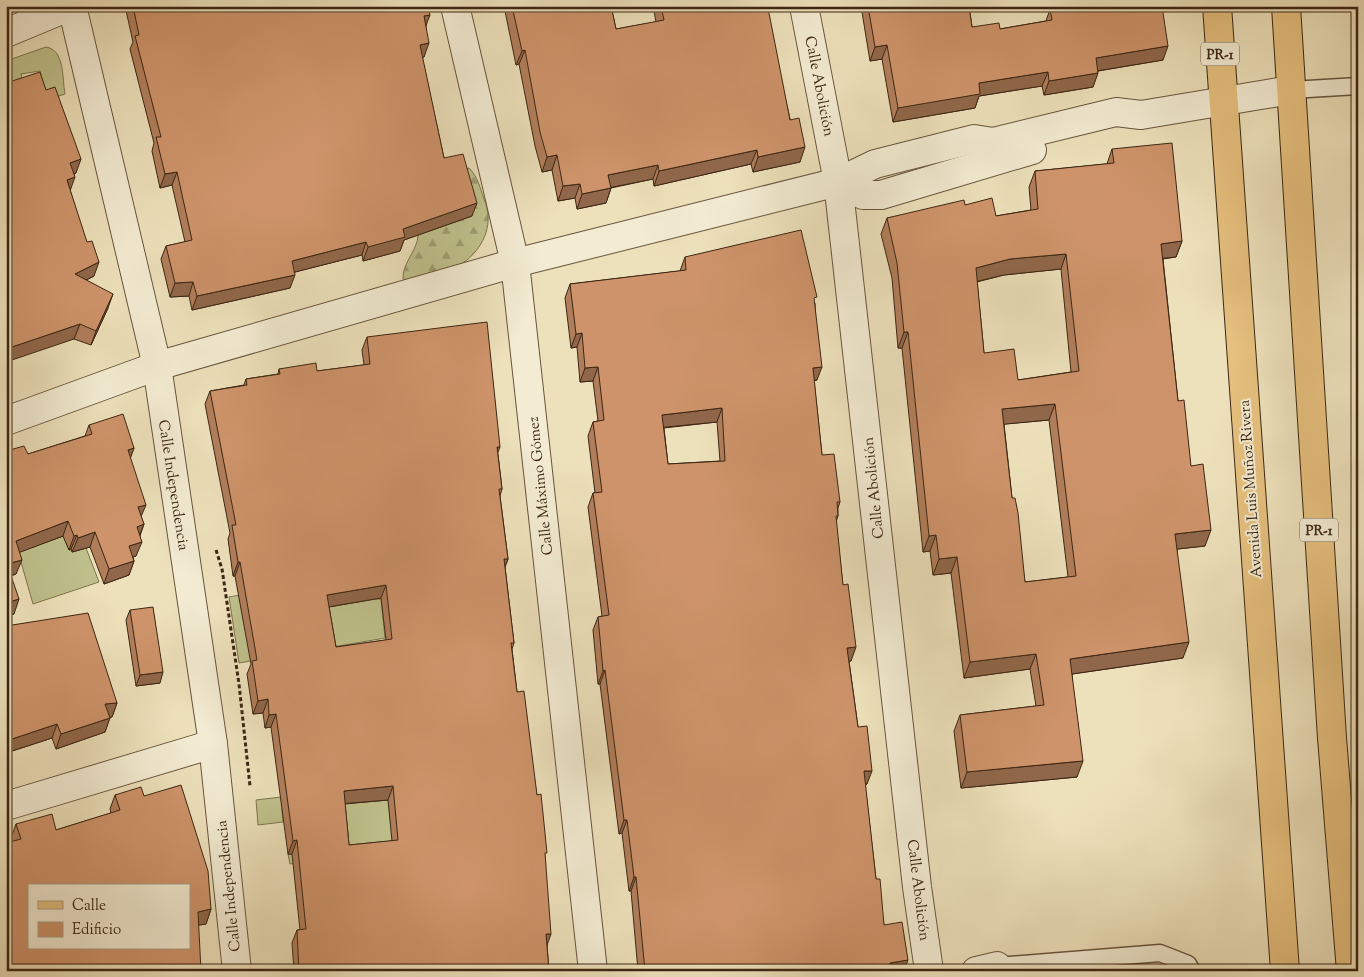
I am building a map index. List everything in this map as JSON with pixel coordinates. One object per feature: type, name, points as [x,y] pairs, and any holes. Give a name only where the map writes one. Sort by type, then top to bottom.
[{"type":"main road","name":"Avenida Luis Muñoz Rivera","points":[[1217,6],[1285,971]]},
{"type":"main road","name":"PR-1","points":[[1286,6],[1332,738],[1351,971]]},
{"type":"street","points":[[6,33],[72,6]]},
{"type":"street","name":"Calle Independencia","points":[[72,6],[156,366],[213,744],[237,971]]},
{"type":"street","name":"Calle Máximo Gómez","points":[[455,6],[515,263],[594,971]]},
{"type":"street","name":"Calle Abolición","points":[[804,6],[838,182],[929,971]]},
{"type":"street","points":[[6,421],[156,366],[515,263],[838,182],[863,196],[881,195],[1021,153],[1115,130],[1141,115],[1223,103],[1291,90]]},
{"type":"street","points":[[6,806],[213,744]]},
{"type":"lane","points":[[1291,90],[1358,86]]},
{"type":"lane","points":[[987,968],[1160,952],[1188,964],[1192,971]]},
{"type":"path","points":[[214,542],[222,569],[239,684],[250,788]]},
{"type":"green space","points":[[46,47],[57,53],[60,59],[65,94],[47,100],[40,71],[21,74],[23,83],[6,89],[6,61]]},
{"type":"green space","points":[[469,168],[475,175],[487,208],[488,224],[479,247],[467,260],[455,267],[409,280],[403,279],[405,267],[416,246],[418,235],[459,171]]},
{"type":"green space","points":[[63,536],[69,550],[86,548],[99,582],[33,604],[21,562],[13,554]]},
{"type":"green space","points":[[344,576],[377,599],[381,599],[385,638],[239,663],[229,597]]},
{"type":"green space","points":[[372,786],[373,801],[388,800],[408,852],[290,864],[288,854],[341,849],[282,809],[283,822],[258,825],[256,800]]},
{"type":"building","points":[[133,6],[428,6],[430,15],[424,16],[429,43],[420,45],[444,158],[463,154],[477,203],[403,229],[405,237],[368,247],[366,242],[292,261],[295,275],[197,296],[193,282],[175,283],[166,246],[192,240],[177,172],[165,174],[156,137],[161,137],[135,36],[139,35]]},
{"type":"building","points":[[512,6],[611,6],[616,29],[664,20],[661,6],[764,6],[765,9],[768,8],[790,120],[799,118],[805,147],[758,157],[757,150],[659,171],[658,165],[608,175],[611,188],[582,194],[580,184],[563,186],[557,155],[547,157],[540,132],[525,50],[522,51]]},
{"type":"building","points":[[868,6],[969,6],[972,27],[999,23],[1000,29],[1052,20],[1050,9],[1059,6],[1162,6],[1168,46],[1096,58],[1098,73],[1049,81],[1048,72],[979,83],[980,94],[898,108],[887,45],[875,47]]},
{"type":"building","points":[[40,72],[46,90],[55,87],[81,159],[70,163],[75,177],[67,180],[87,242],[92,241],[99,262],[75,274],[113,294],[96,331],[80,324],[6,349],[6,83]]},
{"type":"building","points":[[1172,143],[1182,241],[1161,244],[1178,401],[1184,400],[1191,466],[1203,464],[1211,530],[1175,534],[1189,642],[1070,659],[1083,761],[967,772],[960,715],[1044,705],[1036,654],[970,662],[957,557],[939,559],[936,535],[929,536],[908,332],[904,332],[897,263],[887,218],[964,200],[965,205],[992,198],[996,216],[1038,209],[1035,171],[1114,163],[1112,149]],"holes":[[[1066,254],[1079,371],[1018,380],[1014,349],[984,353],[976,268],[1010,259]],[[1055,404],[1076,576],[1025,582],[1018,513],[1015,498],[1012,498],[1002,409]]]},
{"type":"building","points":[[801,230],[817,297],[814,298],[822,367],[813,368],[822,455],[834,454],[840,502],[837,502],[838,516],[836,516],[843,585],[848,584],[856,647],[847,648],[858,727],[867,726],[872,771],[864,771],[876,879],[880,879],[884,925],[902,922],[908,960],[890,963],[891,970],[889,971],[645,971],[636,877],[634,877],[627,820],[624,820],[605,670],[603,671],[598,617],[609,615],[593,493],[602,492],[593,422],[604,420],[598,367],[585,368],[582,333],[576,334],[570,284],[686,270],[685,257]],"holes":[[[722,408],[725,461],[668,464],[662,415]]]},
{"type":"building","points":[[487,322],[500,447],[497,447],[502,489],[499,489],[508,559],[504,559],[514,643],[511,643],[517,692],[524,691],[537,795],[541,794],[547,853],[545,853],[551,934],[546,934],[549,971],[299,971],[297,930],[306,929],[297,840],[293,841],[276,714],[269,715],[268,699],[258,701],[252,661],[257,660],[232,525],[236,525],[210,391],[247,385],[246,379],[280,374],[279,369],[316,363],[317,371],[370,364],[367,337]],"holes":[[[386,585],[392,639],[336,647],[327,595]],[[393,786],[398,840],[349,845],[344,791]]]},
{"type":"building","points":[[123,414],[134,448],[128,450],[146,505],[138,507],[144,524],[137,527],[142,542],[129,546],[134,561],[109,569],[95,532],[78,538],[77,535],[74,536],[68,521],[16,541],[22,560],[7,564],[19,599],[6,603],[6,451],[24,446],[28,454],[92,434],[89,425]]},
{"type":"building","points":[[153,607],[163,672],[140,675],[130,610]]},
{"type":"building","points":[[88,613],[117,703],[105,704],[110,718],[61,734],[57,724],[6,741],[6,626]]},
{"type":"building","points":[[181,785],[208,871],[211,909],[198,912],[201,971],[6,971],[6,843],[21,839],[16,824],[52,814],[56,830],[120,810],[115,795],[141,787],[144,796]]}]
